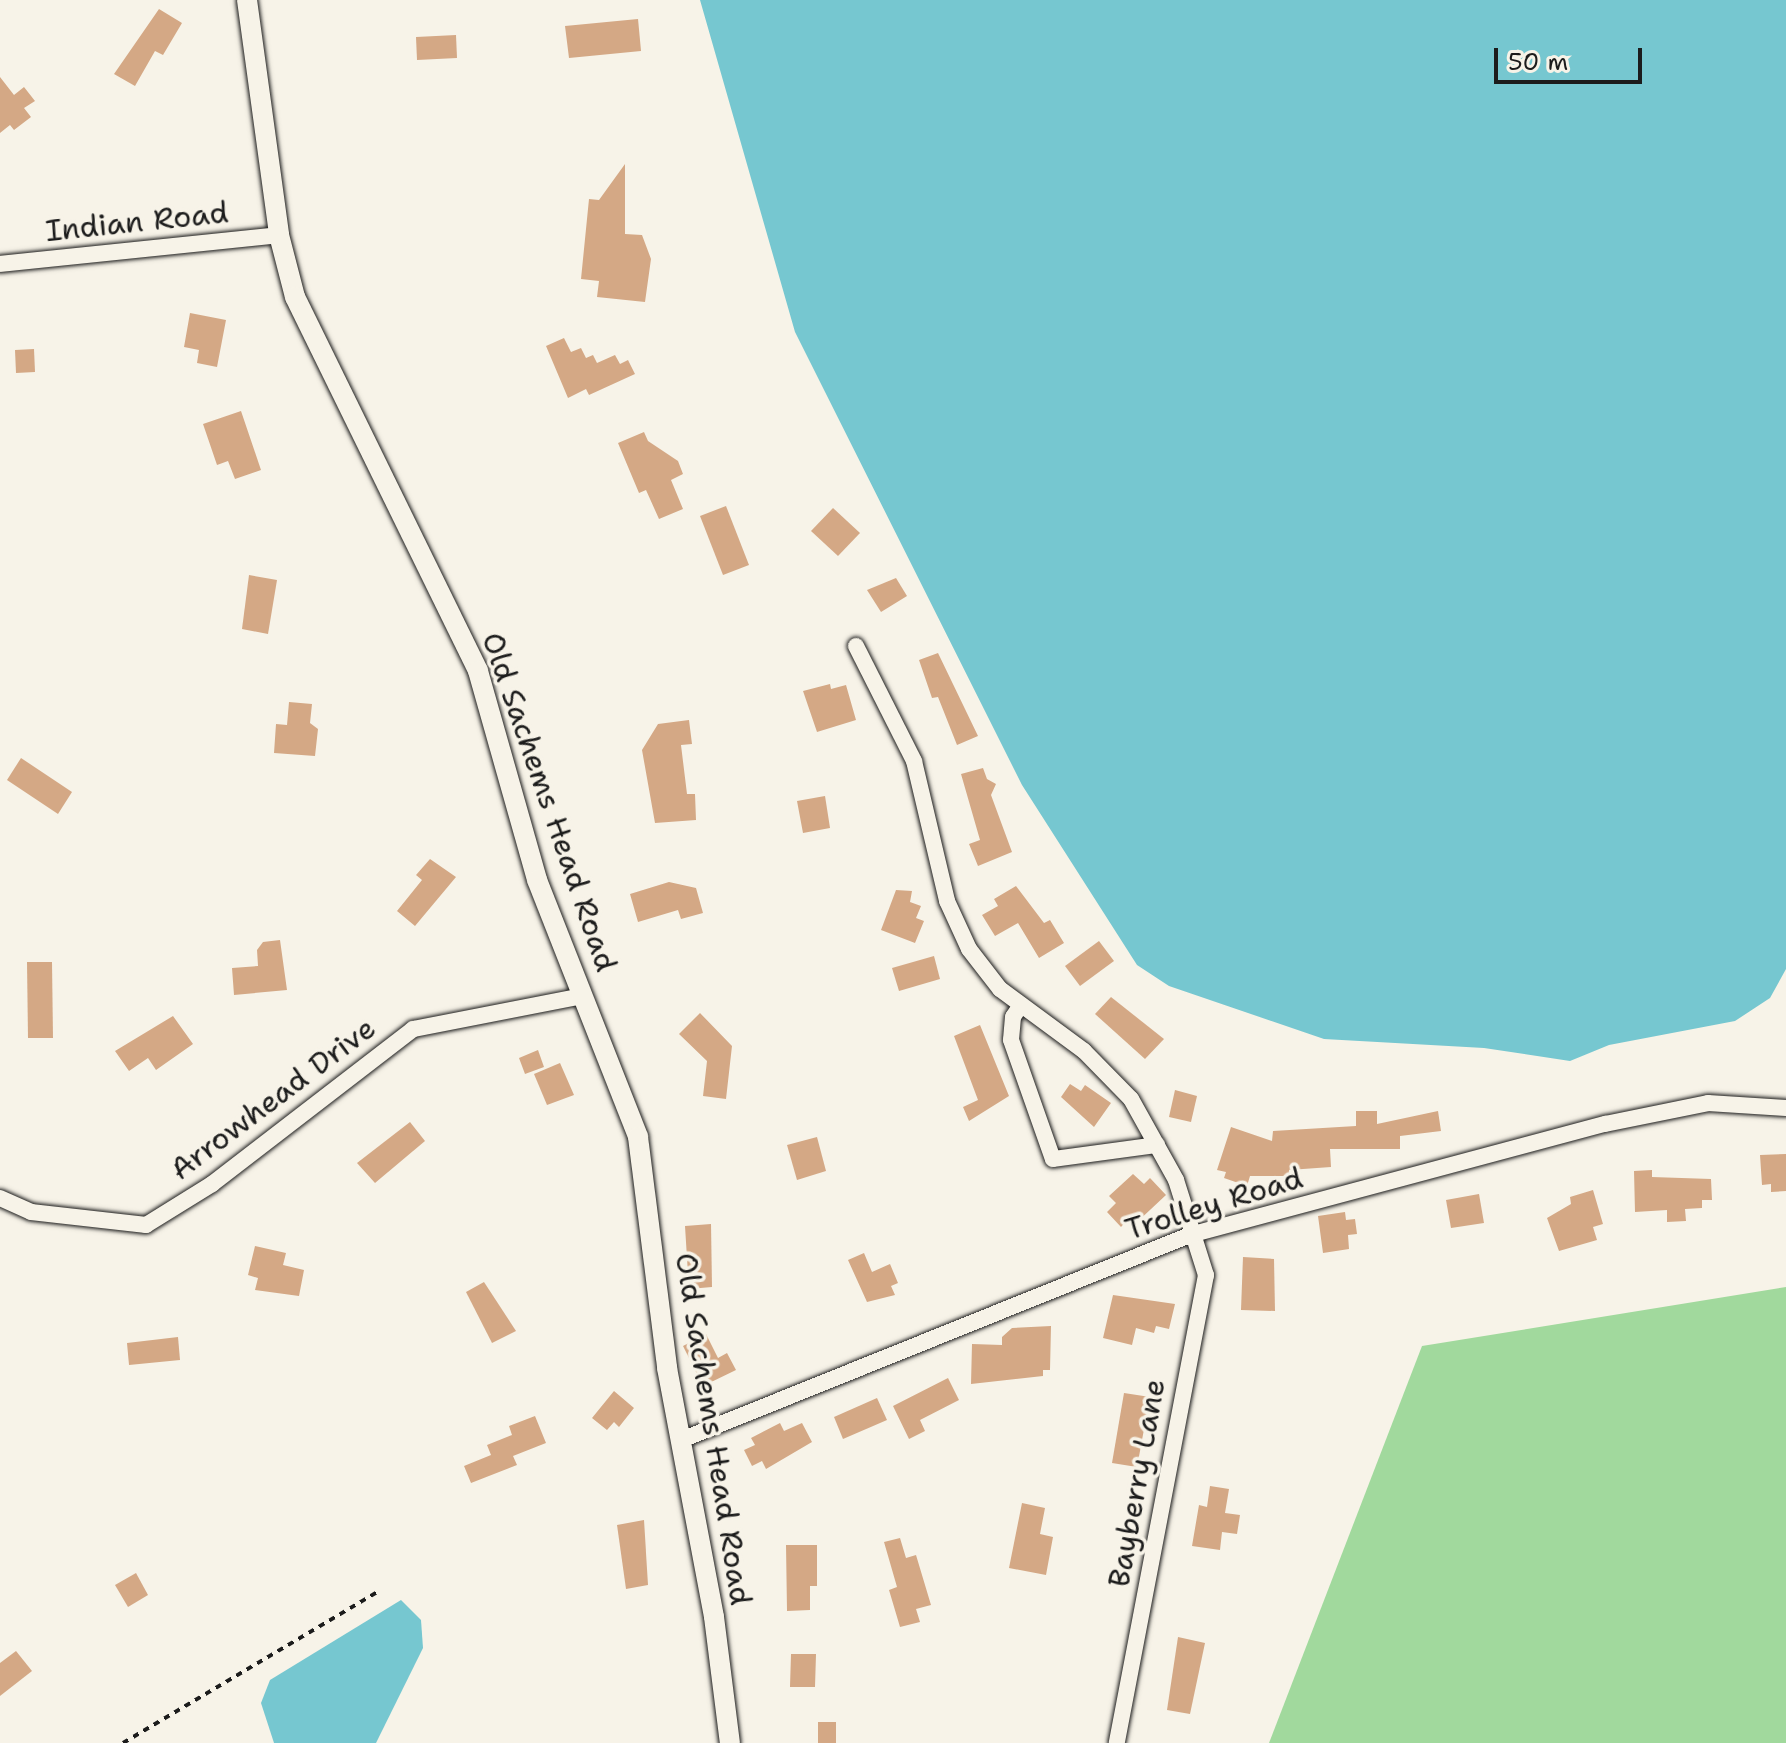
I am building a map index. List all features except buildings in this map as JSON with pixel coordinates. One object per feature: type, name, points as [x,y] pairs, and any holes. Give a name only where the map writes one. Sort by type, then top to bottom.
[{"type":"street","name":"Old Sachems Head Road","points":[[247,0],[279,235],[310,332],[478,671],[537,880],[626,1100],[646,1168],[659,1311],[714,1617],[730,1743]]},
{"type":"street","name":"Indian Road","points":[[0,264],[279,235]]},
{"type":"street","name":"Bayberry Lane","points":[[856,646],[914,761],[920,803],[956,926],[983,971],[1117,1081],[1157,1145],[1180,1190],[1190,1235],[1206,1275],[1117,1743]]},
{"type":"street","name":"Arrowhead Drive","points":[[0,1198],[31,1212],[146,1225],[212,1184],[413,1029],[582,996]]},
{"type":"street","points":[[1021,1005],[1013,1017],[1011,1040],[1053,1159],[1157,1145]]},
{"type":"street","name":"Trolley Road","points":[[681,1440],[1190,1235],[1605,1124],[1708,1103],[1786,1108]]},
{"type":"path","points":[[123,1743],[377,1592]]},
{"type":"green space","points":[[1786,1287],[1786,1743],[1269,1743],[1422,1346]]},
{"type":"water","points":[[700,0],[1786,0],[1786,969],[1770,998],[1735,1021],[1609,1045],[1570,1061],[1484,1048],[1324,1039],[1169,986],[1137,965],[1022,785],[795,332]]},
{"type":"water","points":[[401,1600],[421,1620],[423,1648],[376,1743],[274,1743],[261,1703],[270,1680]]}]
